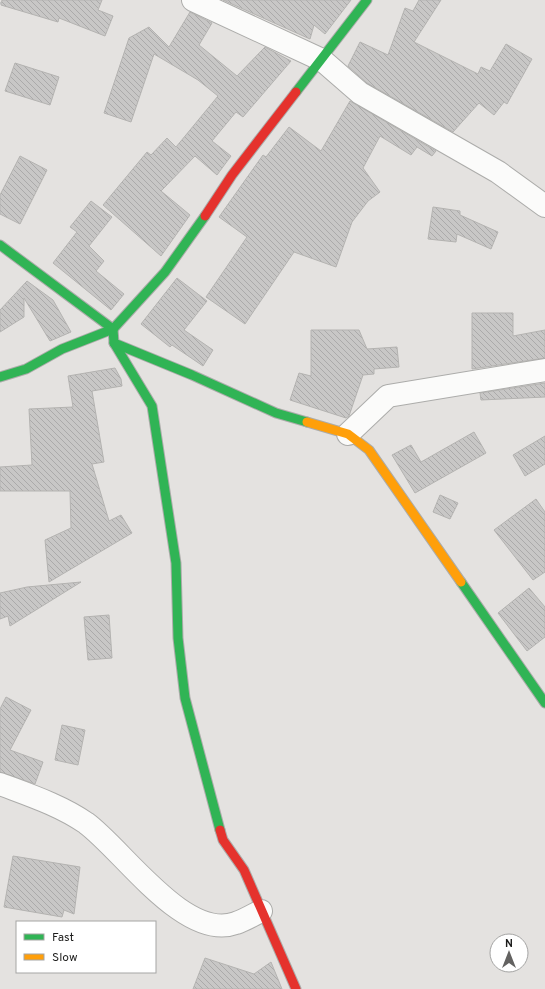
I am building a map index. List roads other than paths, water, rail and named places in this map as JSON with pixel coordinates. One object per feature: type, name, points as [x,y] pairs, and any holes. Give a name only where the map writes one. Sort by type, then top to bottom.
[{"type":"street","points":[[194,0],[322,60],[360,93],[498,172],[545,206]]},
{"type":"street","points":[[0,377],[26,369],[62,349],[113,329],[165,272],[232,176],[367,0]]},
{"type":"street","points":[[0,245],[113,329],[114,343],[152,406],[176,563],[178,638],[185,698],[223,840],[244,870],[296,989]]},
{"type":"street","points":[[114,343],[192,375],[276,413],[348,434],[369,450],[545,703]]},
{"type":"street","points":[[348,434],[388,396],[545,370]]},
{"type":"street","points":[[0,784],[52,804],[86,823],[122,855],[154,888],[190,917],[201,922],[212,924],[235,924],[261,911]]}]
